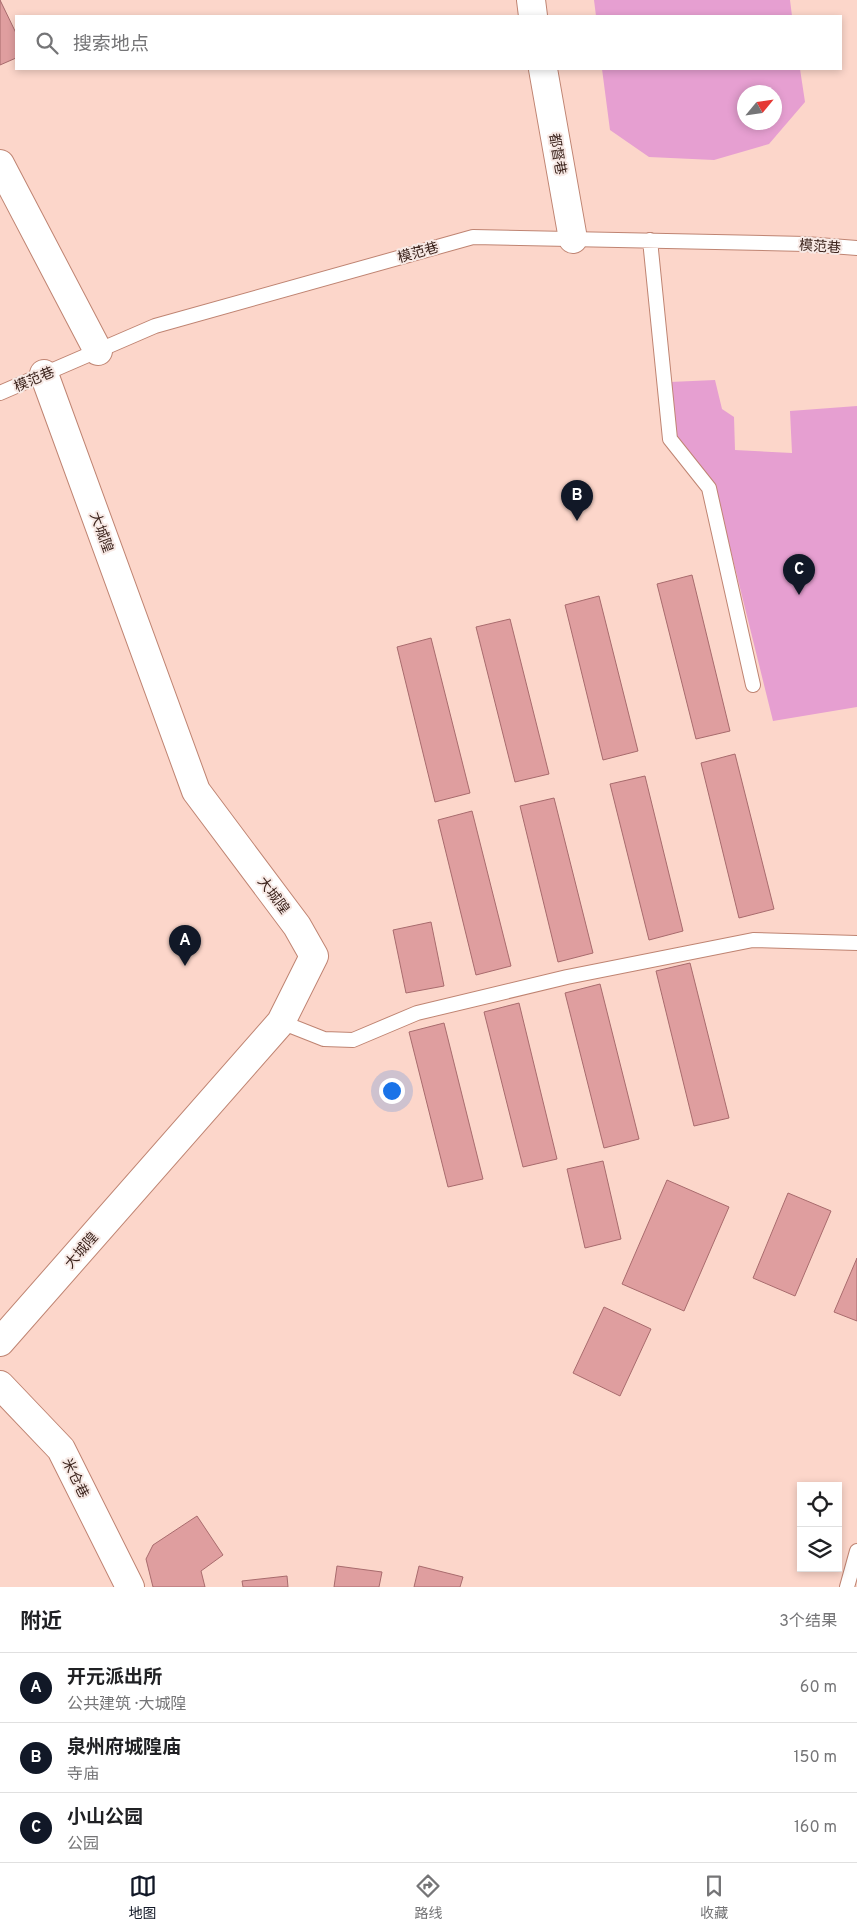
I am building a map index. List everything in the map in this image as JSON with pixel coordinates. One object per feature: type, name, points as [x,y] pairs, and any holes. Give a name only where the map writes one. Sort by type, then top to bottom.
[{"type":"street","points":[[530,0],[533,15]]},
{"type":"street","name":"都督巷","points":[[543,70],[573,239]]},
{"type":"street","points":[[0,164],[98,351]]},
{"type":"street","name":"大城隍","points":[[0,1342],[281,1022],[314,956],[297,926],[196,790],[44,374]]},
{"type":"street","name":"米仓巷","points":[[0,1385],[61,1449],[130,1587]]},
{"type":"lane","name":"模范巷","points":[[0,393],[155,326],[473,237],[806,244],[857,248]]},
{"type":"lane","points":[[650,240],[670,439],[709,488],[753,684]]},
{"type":"lane","points":[[281,1022],[324,1039],[353,1040],[417,1013],[567,977],[753,940],[857,944]]},
{"type":"lane","points":[[847,1587],[857,1550]]},
{"type":"shaded area","points":[[594,0],[790,0],[792,15],[596,15]]},
{"type":"shaded area","points":[[602,70],[800,70],[805,102],[782,129],[782,85],[737,85],[737,130],[781,130],[769,144],[714,160],[649,157],[610,130]]},
{"type":"shaded area","points":[[715,380],[722,409],[734,417],[735,450],[792,453],[790,411],[857,406],[857,707],[773,721],[714,483],[675,436],[670,382]]},
{"type":"building","points":[[0,0],[15,31],[15,58],[0,65]]},
{"type":"building","points":[[692,575],[730,731],[696,739],[657,584]]},
{"type":"building","points":[[599,596],[638,751],[603,760],[565,605]]},
{"type":"building","points":[[510,619],[549,774],[515,782],[476,627]]},
{"type":"building","points":[[431,638],[470,793],[435,802],[397,647]]},
{"type":"building","points":[[735,754],[774,909],[739,918],[701,763]]},
{"type":"building","points":[[645,776],[683,931],[649,940],[610,784]]},
{"type":"building","points":[[554,798],[593,953],[558,962],[520,806]]},
{"type":"building","points":[[472,811],[511,966],[476,975],[438,820]]},
{"type":"building","points":[[431,922],[444,986],[406,993],[393,930]]},
{"type":"building","points":[[690,963],[729,1118],[694,1126],[656,971]]},
{"type":"building","points":[[600,984],[639,1139],[604,1148],[565,993]]},
{"type":"building","points":[[519,1003],[557,1159],[523,1167],[484,1012]]},
{"type":"building","points":[[444,1023],[483,1179],[448,1187],[409,1032]]},
{"type":"building","points":[[603,1161],[621,1239],[585,1248],[567,1169]]},
{"type":"building","points":[[667,1180],[729,1207],[684,1311],[622,1284]]},
{"type":"building","points":[[788,1193],[831,1211],[795,1296],[753,1278]]},
{"type":"building","points":[[857,1258],[857,1321],[834,1312]]},
{"type":"building","points":[[604,1307],[651,1329],[620,1396],[573,1373]]},
{"type":"building","points":[[197,1516],[223,1555],[201,1571],[205,1587],[153,1587],[146,1559],[153,1545]]},
{"type":"building","points":[[337,1566],[382,1572],[379,1587],[334,1587]]},
{"type":"building","points":[[419,1566],[463,1577],[460,1587],[414,1587]]},
{"type":"building","points":[[287,1576],[288,1587],[243,1587],[242,1581]]},
{"type":"place","name":"泉州府城隍庙","points":[[577,521]]},
{"type":"place","name":"小山公园","points":[[799,595]]},
{"type":"place","name":"开元派出所","points":[[185,966]]}]
